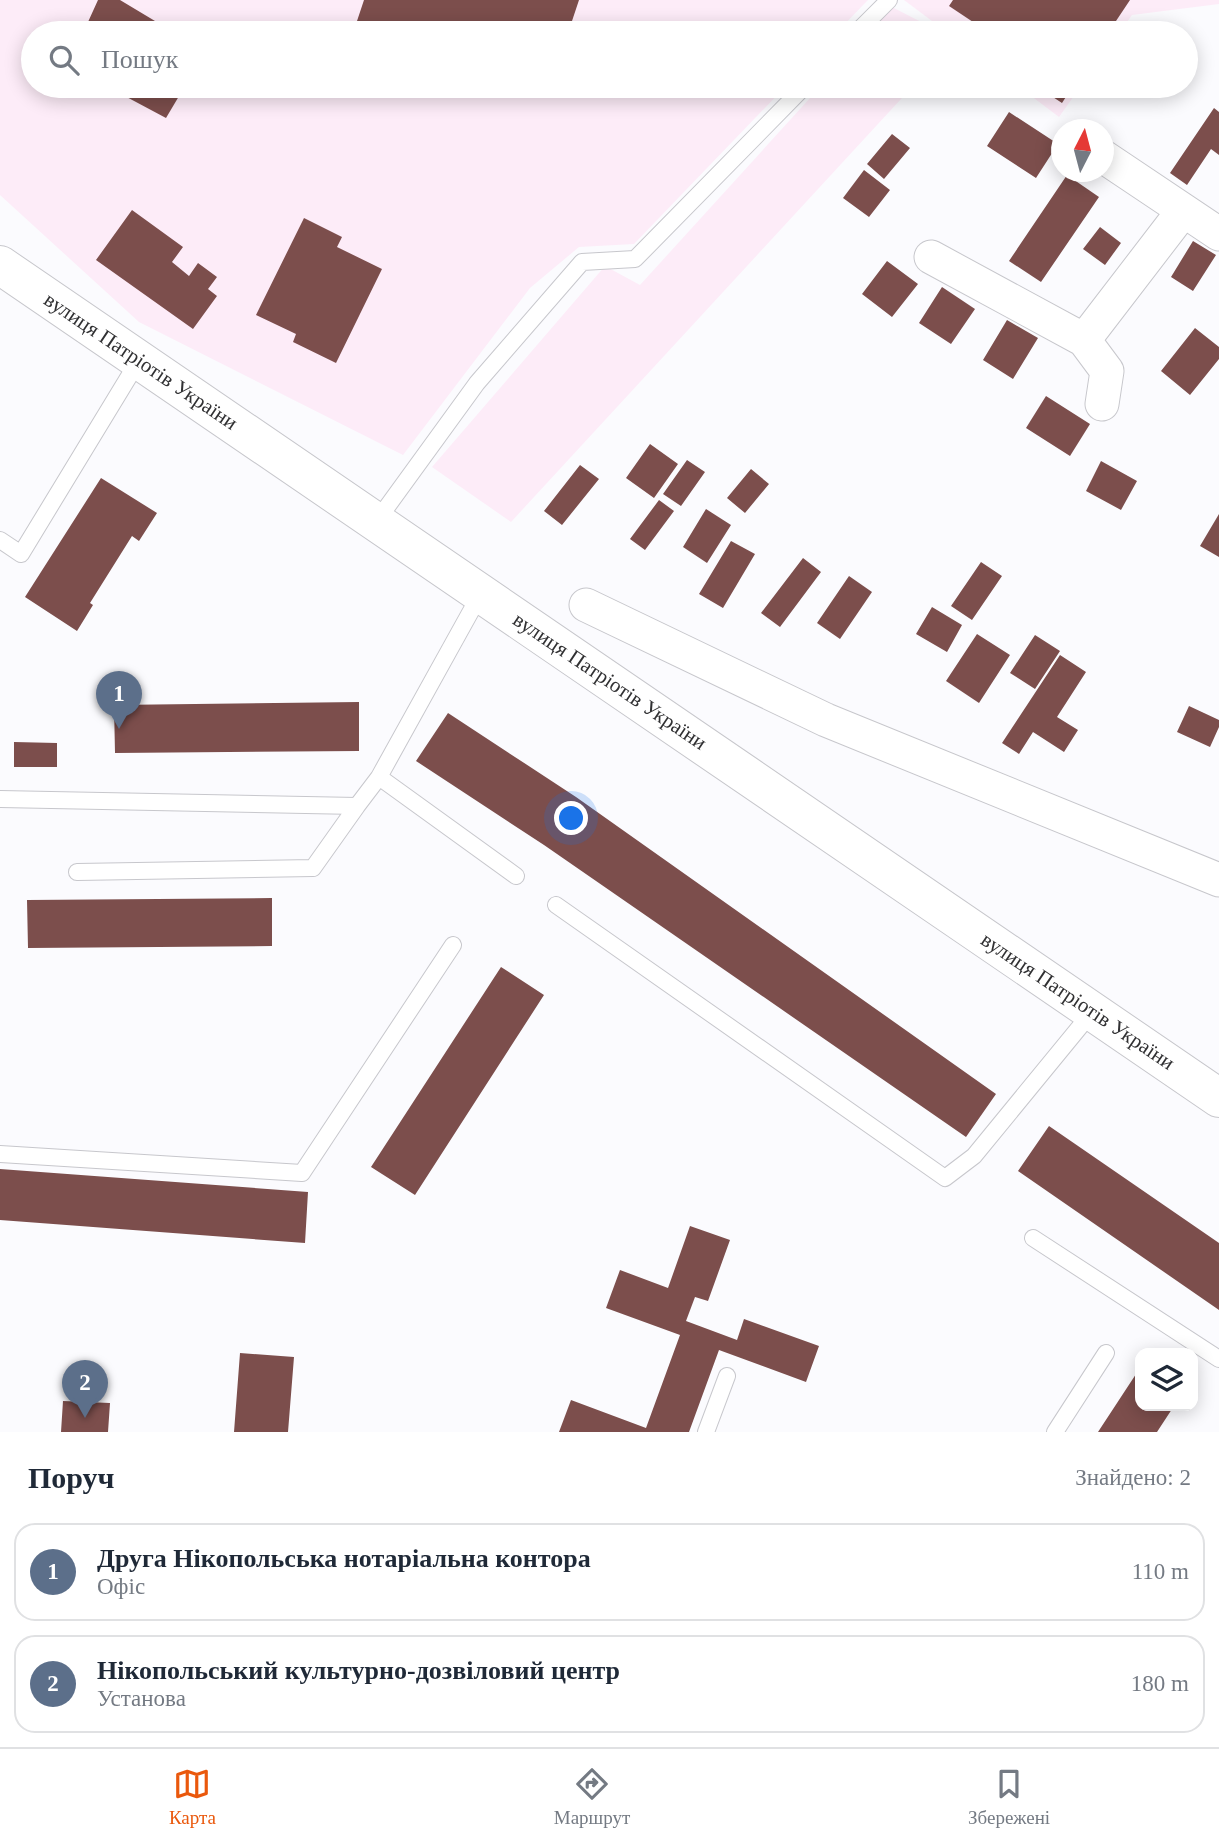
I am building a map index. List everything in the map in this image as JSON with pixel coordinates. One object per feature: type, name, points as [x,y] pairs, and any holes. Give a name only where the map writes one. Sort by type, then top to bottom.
[{"type":"main road","name":"вулиця Патріотів України","points":[[0,265],[1219,1098]]},
{"type":"street","points":[[1114,164],[1219,234]]},
{"type":"street","points":[[1084,340],[1183,211]]},
{"type":"street","points":[[932,257],[1084,340],[1107,371],[1102,404]]},
{"type":"street","points":[[586,605],[826,720],[1219,880]]},
{"type":"lane","points":[[868,21],[889,0]]},
{"type":"lane","points":[[376,522],[477,383],[582,262],[635,259],[793,98]]},
{"type":"lane","points":[[0,540],[21,554],[139,360]]},
{"type":"lane","points":[[77,872],[313,868],[379,777],[481,593]]},
{"type":"lane","points":[[379,777],[516,876]]},
{"type":"lane","points":[[0,799],[356,806]]},
{"type":"lane","points":[[556,905],[945,1178],[974,1156],[1093,1012]]},
{"type":"lane","points":[[0,1154],[302,1173],[453,944]]},
{"type":"lane","points":[[1033,1238],[1219,1359]]},
{"type":"lane","points":[[1055,1432],[1106,1353]]},
{"type":"lane","points":[[706,1432],[727,1376]]},
{"type":"shaded area","points":[[0,0],[868,0],[848,21],[21,21],[21,98],[774,98],[634,244],[579,247],[530,288],[403,455],[139,322],[0,195]]},
{"type":"shaded area","points":[[904,0],[1219,0],[1219,4],[1132,15],[1128,21],[932,21]]},
{"type":"shaded area","points":[[892,7],[919,21],[879,21]]},
{"type":"shaded area","points":[[810,98],[902,98],[511,522],[432,467],[605,266],[640,285]]},
{"type":"shaded area","points":[[1034,98],[1072,98],[1059,117]]},
{"type":"building","points":[[98,0],[120,0],[155,21],[88,21]]},
{"type":"building","points":[[364,0],[579,0],[572,21],[357,21]]},
{"type":"building","points":[[953,0],[1130,0],[1116,21],[972,21],[949,6]]},
{"type":"building","points":[[128,98],[178,98],[166,118]]},
{"type":"building","points":[[1214,108],[1219,112],[1219,155],[1211,149],[1187,185],[1170,173]]},
{"type":"building","points":[[1009,112],[1051,139],[1051,155],[1036,178],[987,146]]},
{"type":"building","points":[[892,134],[910,148],[884,179],[867,164]]},
{"type":"building","points":[[864,170],[890,190],[869,217],[843,198]]},
{"type":"building","points":[[1062,182],[1077,182],[1099,197],[1041,282],[1009,261]]},
{"type":"building","points":[[132,210],[183,247],[172,262],[189,276],[198,263],[217,277],[208,289],[217,296],[193,329],[96,260]]},
{"type":"building","points":[[304,218],[342,237],[337,247],[382,269],[336,363],[293,342],[296,334],[256,315]]},
{"type":"building","points":[[1100,227],[1121,243],[1105,265],[1083,249]]},
{"type":"building","points":[[1193,241],[1216,255],[1193,291],[1171,277]]},
{"type":"building","points":[[887,261],[918,284],[892,317],[862,294]]},
{"type":"building","points":[[942,287],[975,309],[951,344],[919,323]]},
{"type":"building","points":[[1007,320],[1038,338],[1013,379],[983,360]]},
{"type":"building","points":[[1195,328],[1219,347],[1219,359],[1190,395],[1161,371]]},
{"type":"building","points":[[1046,396],[1090,424],[1070,456],[1026,428]]},
{"type":"building","points":[[650,444],[678,464],[654,498],[626,478]]},
{"type":"building","points":[[687,460],[705,472],[681,506],[663,494]]},
{"type":"building","points":[[1101,461],[1137,481],[1121,510],[1086,491]]},
{"type":"building","points":[[580,465],[599,479],[562,525],[544,511]]},
{"type":"building","points":[[751,469],[769,484],[745,513],[727,498]]},
{"type":"building","points":[[101,478],[157,513],[139,541],[132,536],[90,603],[93,605],[77,631],[25,597]]},
{"type":"building","points":[[659,500],[674,511],[645,550],[630,539]]},
{"type":"building","points":[[706,509],[731,525],[707,563],[683,547]]},
{"type":"building","points":[[1219,514],[1219,557],[1200,546]]},
{"type":"building","points":[[731,541],[755,554],[723,608],[699,594]]},
{"type":"building","points":[[803,558],[821,572],[780,627],[761,613]]},
{"type":"building","points":[[981,562],[1002,576],[972,620],[951,606]]},
{"type":"building","points":[[849,576],[872,592],[840,639],[817,623]]},
{"type":"building","points":[[932,607],[962,625],[947,652],[916,634]]},
{"type":"building","points":[[977,634],[1010,655],[979,703],[946,681]]},
{"type":"building","points":[[1035,635],[1060,651],[1035,689],[1010,673]]},
{"type":"building","points":[[1060,655],[1086,672],[1057,717],[1078,730],[1064,752],[1033,732],[1019,754],[1002,743]]},
{"type":"building","points":[[359,702],[359,751],[115,753],[114,705]]},
{"type":"building","points":[[1189,706],[1219,720],[1219,727],[1210,747],[1177,732]]},
{"type":"building","points":[[448,713],[576,797],[996,1094],[966,1137],[544,845],[416,761]]},
{"type":"building","points":[[14,742],[57,743],[57,767],[14,767]]},
{"type":"building","points":[[272,898],[272,946],[28,948],[27,900]]},
{"type":"building","points":[[501,967],[544,995],[415,1195],[371,1167]]},
{"type":"building","points":[[1049,1126],[1219,1243],[1219,1310],[1018,1171]]},
{"type":"building","points":[[0,1169],[308,1192],[305,1243],[0,1220]]},
{"type":"building","points":[[690,1226],[730,1240],[708,1301],[695,1297],[686,1321],[737,1340],[744,1319],[819,1346],[806,1382],[719,1350],[689,1432],[559,1432],[571,1400],[646,1428],[680,1335],[606,1308],[620,1270],[668,1288]]},
{"type":"building","points":[[240,1353],[294,1357],[288,1432],[234,1432]]},
{"type":"building","points":[[1135,1376],[1135,1411],[1171,1411],[1157,1432],[1098,1432]]},
{"type":"building","points":[[63,1401],[110,1403],[108,1432],[61,1432]]},
{"type":"place","name":"Друга Нікопольська нотаріальна контора","points":[[119,729]]},
{"type":"place","name":"Нікопольський культурно-дозвіловий центр","points":[[85,1418]]}]
